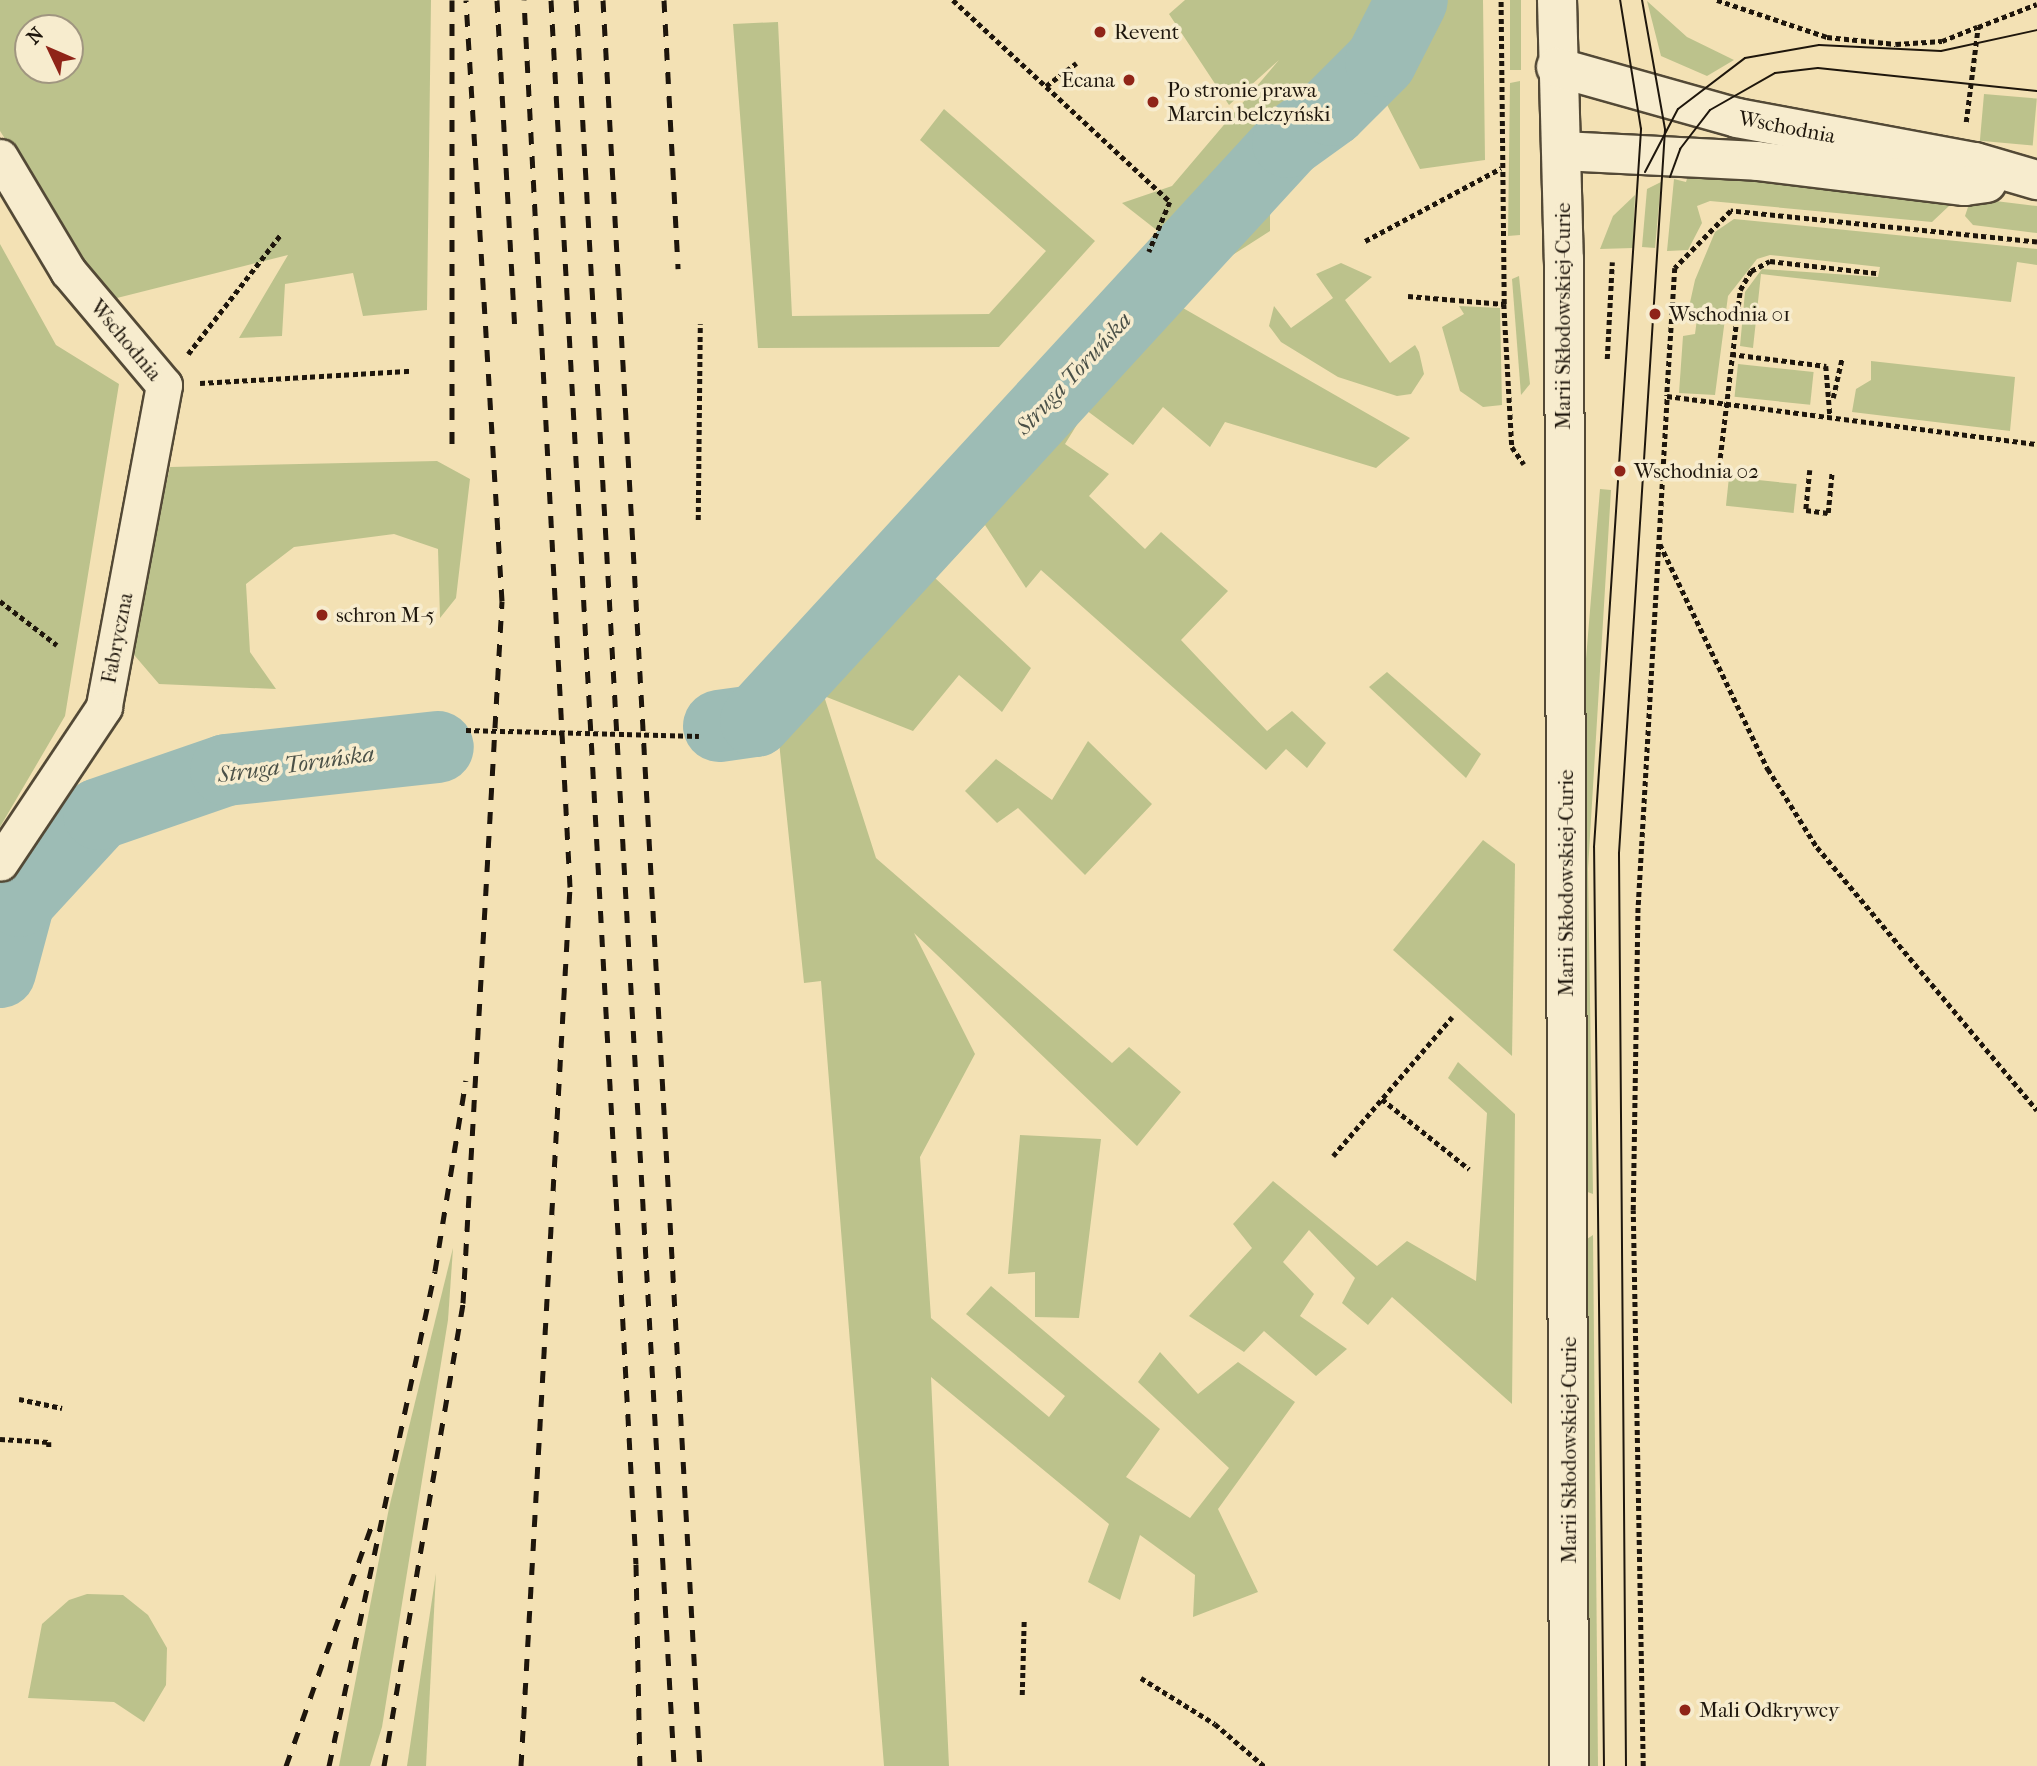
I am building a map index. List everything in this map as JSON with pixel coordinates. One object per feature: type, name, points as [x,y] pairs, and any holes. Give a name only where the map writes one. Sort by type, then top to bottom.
[{"type":"street","name":"Marii Skłodowskiej-Curie","points":[[1557,0],[1556,67],[1562,151],[1569,1766]]},
{"type":"street","name":"Wschodnia","points":[[1556,67],[1737,118],[1975,162],[2029,179]]},
{"type":"street","name":"Wschodnia","points":[[1562,151],[1757,160],[1965,186],[2029,179]]},
{"type":"street","name":"Wschodnia","points":[[0,157],[68,271],[164,385]]},
{"type":"street","name":"Fabryczna","points":[[0,863],[104,707],[164,385]]},
{"type":"path","points":[[953,0],[1170,202],[1149,252]]},
{"type":"path","points":[[1409,296],[1504,304],[1501,0]]},
{"type":"path","points":[[1717,0],[1827,37],[1882,43],[1942,41],[2037,4]]},
{"type":"path","points":[[1966,127],[1978,27]]},
{"type":"path","points":[[1046,86],[1076,63]]},
{"type":"path","points":[[1365,241],[1501,168]]},
{"type":"path","points":[[1643,1766],[1634,1196],[1638,905],[1675,268],[1731,211],[2037,242]]},
{"type":"path","points":[[164,385],[281,234]]},
{"type":"path","points":[[1720,458],[1737,310],[1745,279],[1760,263],[1877,273]]},
{"type":"path","points":[[1737,310],[1757,311]]},
{"type":"path","points":[[698,520],[700,324]]},
{"type":"path","points":[[1731,354],[1826,366],[1832,402]]},
{"type":"path","points":[[1830,415],[1842,358]]},
{"type":"path","name":"Wschodnia","points":[[164,385],[411,371]]},
{"type":"path","points":[[1667,396],[1830,415],[2037,444]]},
{"type":"path","points":[[1810,470],[1806,510],[1828,513],[1832,471]]},
{"type":"path","points":[[1659,540],[1768,769],[1817,847],[2037,1110]]},
{"type":"path","points":[[0,601],[57,645]]},
{"type":"path","points":[[466,730],[699,736]]},
{"type":"path","points":[[1333,1156],[1452,1017]]},
{"type":"path","points":[[1382,1099],[1469,1169]]},
{"type":"path","points":[[19,1399],[62,1408]]},
{"type":"path","points":[[0,1439],[50,1442],[49,1450]]},
{"type":"path","points":[[1022,1695],[1024,1620]]},
{"type":"path","points":[[1141,1678],[1215,1724],[1264,1766]]},
{"type":"green space","points":[[0,0],[431,0],[427,310],[363,316],[353,273],[285,284],[282,336],[239,338],[288,255],[109,300],[0,131]]},
{"type":"green space","points":[[1185,0],[1483,0],[1485,160],[1420,169],[1384,99],[1280,169],[1270,194],[1270,231],[1231,256],[1200,264],[1122,203],[1172,186],[1279,60],[1229,105],[1169,14]]},
{"type":"green space","points":[[1510,0],[1521,0],[1521,70],[1510,70]]},
{"type":"green space","points":[[1647,1],[1687,37],[1734,60],[1707,76],[1661,56]]},
{"type":"green space","points":[[778,22],[792,316],[989,314],[1046,251],[920,140],[944,109],[1095,241],[999,347],[758,348],[733,24]]},
{"type":"green space","points":[[1520,81],[1520,235],[1508,236],[1510,83]]},
{"type":"green space","points":[[1984,94],[2037,99],[2033,145],[1980,141]]},
{"type":"green space","points":[[1689,172],[1950,197],[1950,205],[1932,222],[1710,201],[1697,206],[1702,223],[1688,250],[1667,251],[1674,179],[1686,182]]},
{"type":"green space","points":[[1661,182],[1655,248],[1642,247],[1647,189]]},
{"type":"green space","points":[[1635,195],[1633,248],[1600,249],[1613,216]]},
{"type":"green space","points":[[1971,198],[2037,206],[2037,233],[1973,225],[1965,216]]},
{"type":"green space","points":[[1734,219],[2037,249],[2037,265],[2017,262],[2011,302],[1761,274],[1753,348],[1740,346],[1745,292],[1762,269],[1878,277],[1880,267],[1770,255],[1757,259],[1728,296],[1715,395],[1679,393],[1683,336],[1695,334],[1698,311],[1689,307],[1695,280],[1715,232]]},
{"type":"green space","points":[[0,244],[56,345],[119,384],[65,716],[0,827]]},
{"type":"green space","points":[[1341,263],[1372,277],[1345,300],[1390,363],[1415,345],[1419,352],[1424,374],[1411,394],[1397,396],[1338,377],[1281,342],[1269,326],[1274,306],[1291,328],[1333,298],[1316,274]]},
{"type":"green space","points":[[1519,276],[1530,384],[1521,395],[1512,279]]},
{"type":"green space","points":[[1162,296],[1410,438],[1376,468],[1225,422],[1210,447],[1163,407],[1133,445],[1086,410],[1065,444],[1109,474],[1089,496],[1145,549],[1161,532],[1228,591],[1181,640],[1267,731],[1292,711],[1326,743],[1307,768],[1286,749],[1266,770],[1041,570],[1026,588],[985,525],[935,578],[1031,668],[1002,712],[959,675],[913,731],[824,696],[876,858],[1112,1063],[1129,1047],[1181,1092],[1137,1146],[914,933],[975,1054],[920,1157],[931,1318],[1049,1417],[1065,1396],[966,1314],[991,1286],[1160,1429],[1126,1477],[1190,1518],[1229,1468],[1138,1382],[1160,1352],[1198,1394],[1238,1362],[1295,1402],[1218,1509],[1258,1592],[1193,1617],[1195,1575],[1140,1535],[1120,1600],[1088,1582],[1109,1524],[931,1377],[949,1766],[884,1766],[821,981],[804,983],[776,713]]},
{"type":"green space","points":[[1459,306],[1500,308],[1502,405],[1483,407],[1460,391],[1442,327],[1464,314]]},
{"type":"green space","points":[[1871,361],[2015,377],[2010,431],[1852,412],[1856,389],[1871,380]]},
{"type":"green space","points":[[1738,364],[1814,372],[1810,405],[1735,397]]},
{"type":"green space","points":[[437,461],[470,479],[456,598],[440,618],[438,549],[394,534],[294,547],[246,584],[250,652],[276,689],[159,684],[129,649],[170,467]]},
{"type":"green space","points":[[1729,477],[1797,484],[1794,513],[1726,506]]},
{"type":"green space","points":[[1600,489],[1611,490],[1588,869],[1593,1194],[1585,1191],[1578,756]]},
{"type":"green space","points":[[1387,672],[1481,754],[1466,778],[1369,687]]},
{"type":"green space","points":[[1088,741],[1152,804],[1085,875],[1018,808],[997,823],[965,791],[996,759],[1052,800]]},
{"type":"green space","points":[[1483,840],[1515,864],[1512,1056],[1393,950]]},
{"type":"green space","points":[[1458,1062],[1515,1114],[1512,1404],[1392,1297],[1368,1325],[1342,1303],[1355,1278],[1309,1230],[1283,1262],[1314,1294],[1300,1316],[1347,1349],[1316,1376],[1264,1331],[1244,1352],[1189,1316],[1252,1248],[1233,1224],[1273,1181],[1377,1266],[1407,1241],[1476,1281],[1487,1113],[1448,1078]]},
{"type":"green space","points":[[1020,1135],[1101,1139],[1079,1318],[1035,1317],[1035,1272],[1008,1274]]},
{"type":"green space","points":[[1593,1235],[1598,1766],[1586,1766],[1584,1241]]},
{"type":"green space","points":[[453,1248],[448,1320],[382,1727],[370,1766],[339,1766],[389,1508]]},
{"type":"green space","points":[[436,1573],[426,1766],[407,1766]]},
{"type":"green space","points":[[87,1594],[123,1595],[148,1615],[167,1648],[166,1685],[144,1722],[114,1702],[28,1698],[42,1624],[69,1600]]},
{"type":"waterway","name":"Struga Toruńska","points":[[719,726],[756,721],[1288,142],[1332,110],[1381,61],[1412,0]]},
{"type":"waterway","name":"Struga Toruńska","points":[[0,972],[19,901],[99,814],[226,770],[438,747]]},
{"type":"tram line","points":[[1604,1766],[1594,847],[1641,129],[1620,0]]},
{"type":"tram line","points":[[1626,1766],[1619,853],[1665,129],[1642,0]]},
{"type":"tram line","points":[[1645,172],[1678,109],[1745,58],[1819,45],[1941,51],[2037,30]]},
{"type":"tram line","points":[[1670,177],[1680,149],[1710,110],[1775,73],[1818,68],[2037,91]]},
{"type":"railway","points":[[452,0],[452,450]]},
{"type":"railway","points":[[384,1766],[463,1303],[502,601],[466,0]]},
{"type":"railway","points":[[497,0],[515,331]]},
{"type":"railway","points":[[521,1766],[570,887],[524,0]]},
{"type":"railway","points":[[551,0],[636,1564],[640,1766]]},
{"type":"railway","points":[[576,0],[674,1766]]},
{"type":"railway","points":[[603,0],[700,1766]]},
{"type":"railway","points":[[664,0],[678,269]]},
{"type":"railway","points":[[329,1766],[435,1271],[466,1080]]},
{"type":"railway","points":[[286,1766],[373,1522]]},
{"type":"place","name":"Revent","points":[[1100,32]]},
{"type":"place","name":"Ecana","points":[[1129,80]]},
{"type":"place","name":"Po stronie prawa Marcin belczyński","points":[[1153,102]]},
{"type":"place","name":"Wschodnia 01","points":[[1655,314]]},
{"type":"place","name":"Wschodnia 02","points":[[1620,471]]},
{"type":"place","name":"schron M-5","points":[[322,615]]},
{"type":"place","name":"Mali Odkrywcy","points":[[1685,1710]]}]
